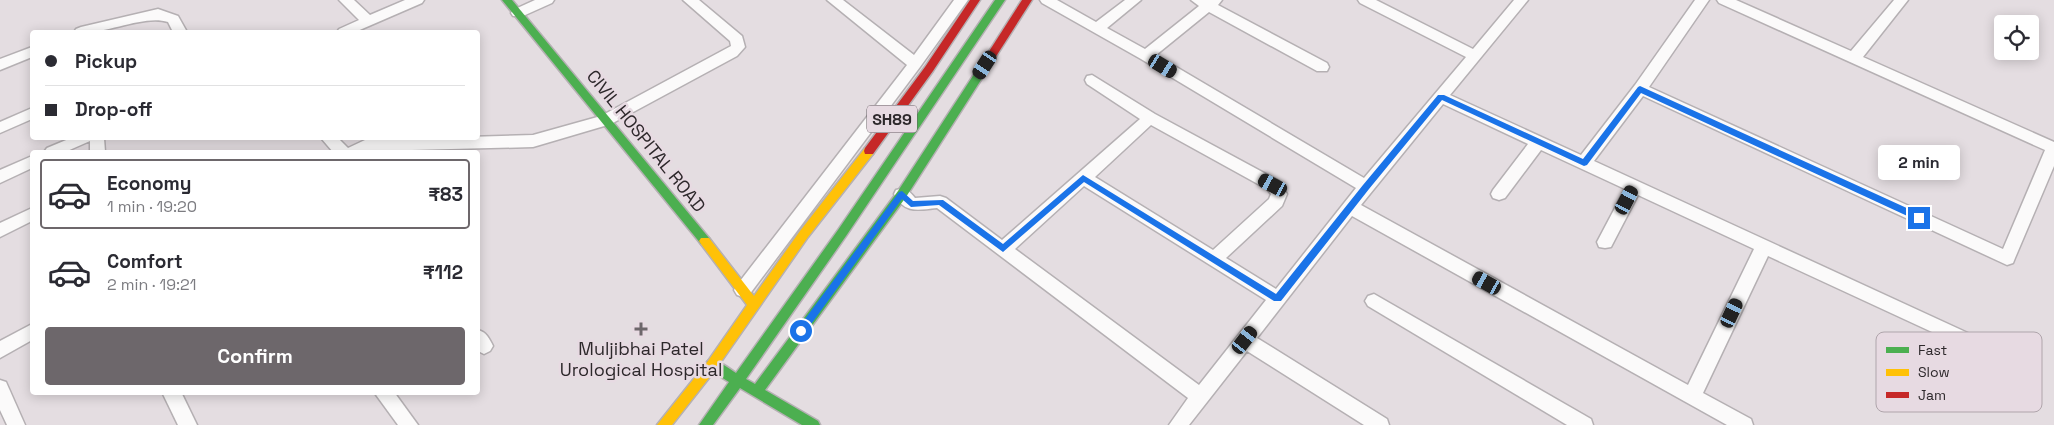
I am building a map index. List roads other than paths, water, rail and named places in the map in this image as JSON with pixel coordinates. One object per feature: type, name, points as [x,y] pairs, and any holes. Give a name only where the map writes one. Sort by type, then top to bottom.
[{"type":"main road","name":"CIVIL HOSPITAL ROAD","points":[[507,0],[755,306]]},
{"type":"main road","name":"SH89","points":[[664,425],[712,366],[804,234],[856,169],[924,76],[975,0]]},
{"type":"main road","name":"SH89","points":[[706,425],[842,233],[1000,0]]},
{"type":"main road","points":[[756,392],[902,194],[1027,0]]},
{"type":"main road","points":[[712,366],[813,425]]},
{"type":"street","points":[[346,0],[369,22]]},
{"type":"street","points":[[349,30],[417,0]]},
{"type":"street","points":[[518,14],[548,0]]},
{"type":"street","points":[[357,150],[365,146],[398,141],[533,141],[606,120],[732,53],[738,47],[738,39],[690,0]]},
{"type":"street","points":[[834,0],[915,64]]},
{"type":"street","points":[[743,290],[915,64],[961,0]]},
{"type":"street","points":[[1047,0],[1146,56],[1366,187]]},
{"type":"street","points":[[1097,28],[1134,0]]},
{"type":"street","points":[[1365,0],[1476,56]]},
{"type":"street","points":[[1178,425],[1366,187],[1521,0]]},
{"type":"street","points":[[1584,163],[1640,89],[1702,0]]},
{"type":"street","points":[[1640,89],[2007,258],[2054,148],[1724,0]]},
{"type":"street","points":[[1854,58],[1901,0]]},
{"type":"street","points":[[1146,56],[1207,2],[1322,67]]},
{"type":"street","points":[[90,30],[158,14],[173,19],[179,30]]},
{"type":"street","points":[[0,65],[30,53]]},
{"type":"street","points":[[1092,80],[1150,118],[1273,185],[1279,194],[1276,202],[1214,259]]},
{"type":"street","points":[[1441,97],[1949,332]]},
{"type":"street","points":[[0,128],[30,114]]},
{"type":"street","points":[[1003,248],[1150,118]]},
{"type":"street","points":[[57,150],[79,140]]},
{"type":"street","points":[[331,140],[340,150]]},
{"type":"street","points":[[1499,194],[1538,142]]},
{"type":"street","points":[[0,177],[30,163]]},
{"type":"street","points":[[1083,178],[1278,299]]},
{"type":"street","points":[[1605,242],[1635,186]]},
{"type":"street","points":[[902,194],[911,204],[940,202],[1201,397]]},
{"type":"street","points":[[1350,207],[1744,425]]},
{"type":"street","points":[[0,231],[30,215]]},
{"type":"street","points":[[1692,396],[1764,246]]},
{"type":"street","points":[[1374,301],[1584,425]]},
{"type":"street","points":[[0,350],[30,332]]},
{"type":"street","points":[[1245,340],[1380,425]]},
{"type":"street","points":[[0,388],[16,425]]},
{"type":"street","points":[[173,395],[188,425]]},
{"type":"street","points":[[385,395],[409,425]]},
{"type":"place","name":"Muljibhai Patel Urological Hospital","points":[[641,329]]}]
